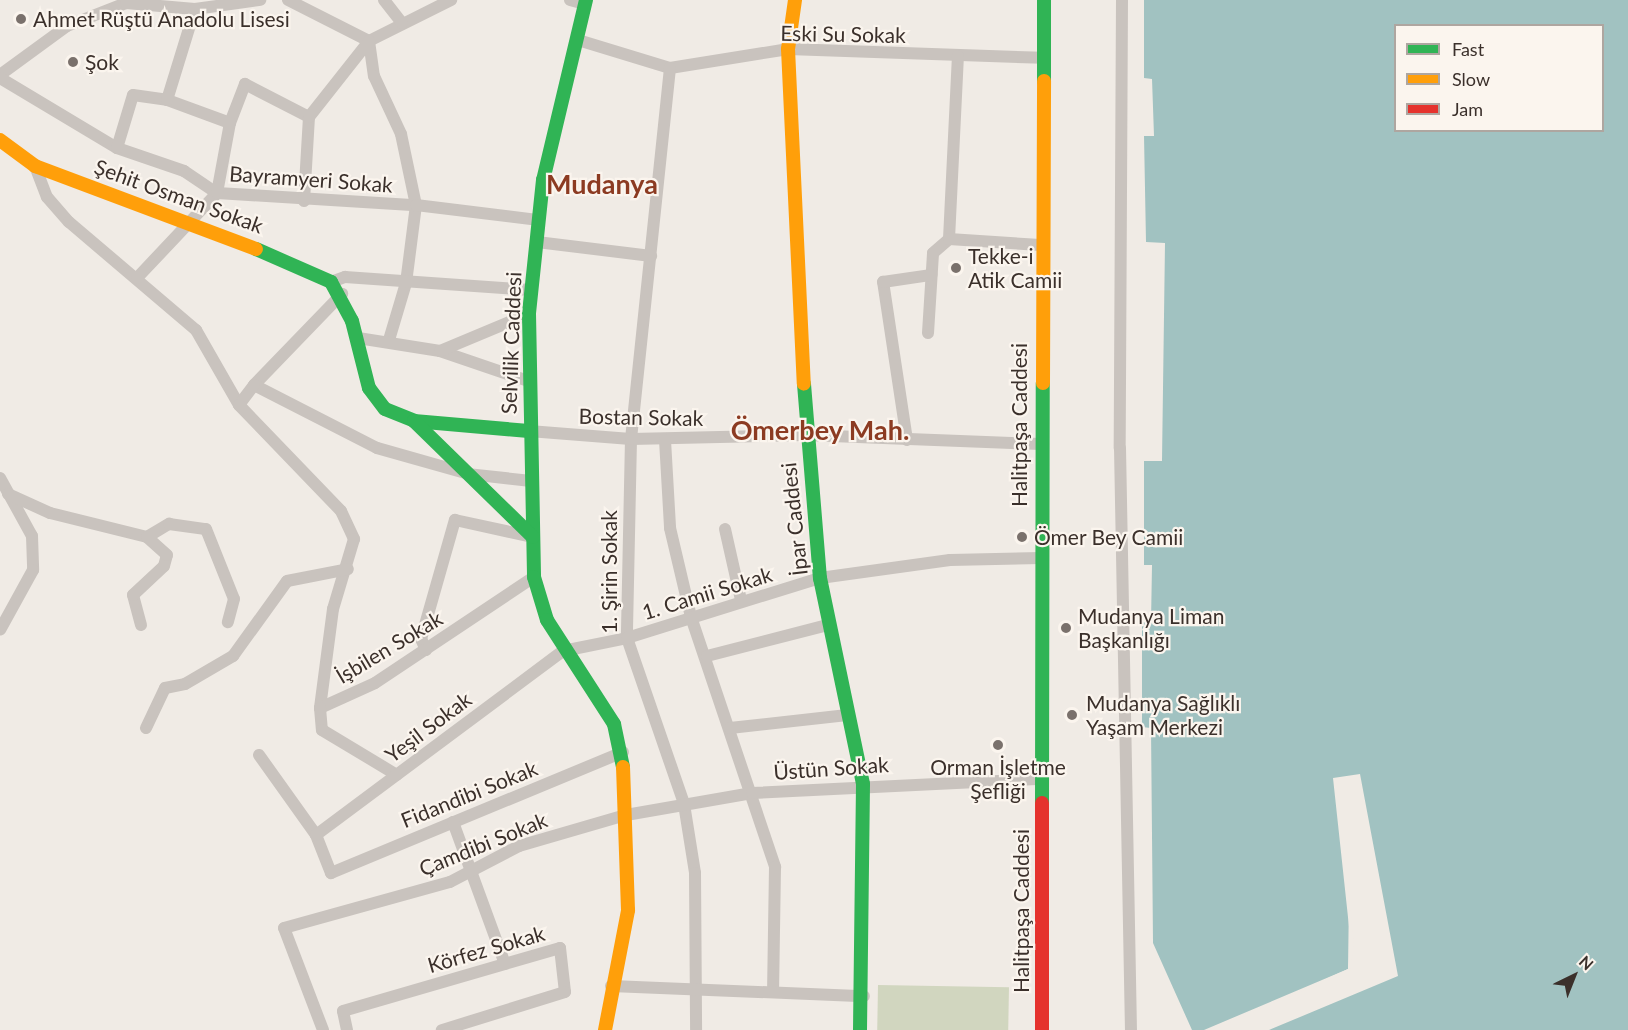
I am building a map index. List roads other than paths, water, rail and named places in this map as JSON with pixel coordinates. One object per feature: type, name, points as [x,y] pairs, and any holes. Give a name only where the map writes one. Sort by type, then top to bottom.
[{"type":"main road","name":"İpar Caddesi","points":[[795,0],[788,49],[806,435],[820,578],[862,784],[864,996],[860,1030]]},
{"type":"main road","name":"Halitpaşa Caddesi","points":[[1042,1030],[1040,245],[1044,0]]},
{"type":"main road","name":"Selvilik Caddesi","points":[[586,2],[543,180],[529,314],[530,431],[534,577],[563,651],[614,724],[623,752],[628,910],[611,986],[605,1030]]},
{"type":"main road","name":"Şehit Osman Sokak","points":[[0,140],[35,166],[188,219],[331,282],[342,294],[358,338],[369,388],[385,409],[414,421],[530,431]]},
{"type":"main road","name":"Şehit Osman Sokak","points":[[414,421],[533,537]]},
{"type":"street","points":[[0,77],[67,26],[126,3],[170,4],[195,9],[260,0]]},
{"type":"street","points":[[288,0],[369,41]]},
{"type":"street","points":[[384,0],[402,23]]},
{"type":"street","points":[[304,201],[309,117],[369,41],[451,0]]},
{"type":"street","points":[[570,0],[586,2]]},
{"type":"street","points":[[1122,0],[1120,448],[1131,1030]]},
{"type":"street","points":[[167,100],[195,9]]},
{"type":"street","name":"Eski Su Sokak","points":[[578,40],[670,68],[788,49],[1042,58]]},
{"type":"street","points":[[369,41],[374,76],[400,134],[416,205],[406,284],[389,340]]},
{"type":"street","points":[[950,239],[958,56]]},
{"type":"street","name":"1. Şirin Sokak","points":[[670,68],[630,439],[627,638],[684,804],[695,873],[696,1030]]},
{"type":"street","name":"Bayramyeri Sokak","points":[[0,77],[117,148],[184,171],[217,193],[304,201],[416,205],[539,220]]},
{"type":"street","points":[[137,278],[188,219],[217,193],[230,123],[245,84],[309,117]]},
{"type":"street","points":[[117,148],[133,95],[167,100],[230,123]]},
{"type":"street","name":"İşbilen Sokak","points":[[35,166],[47,198],[69,222],[196,330],[239,405],[341,511],[354,539],[348,569],[333,609],[320,708]]},
{"type":"street","points":[[928,333],[933,253],[950,239],[1040,245]]},
{"type":"street","points":[[537,242],[651,256]]},
{"type":"street","points":[[907,440],[884,282],[931,275]]},
{"type":"street","points":[[331,282],[345,277],[406,284],[532,290]]},
{"type":"street","points":[[239,405],[254,386],[342,294]]},
{"type":"street","points":[[440,351],[529,314]]},
{"type":"street","points":[[358,338],[389,340],[440,351],[531,382]]},
{"type":"street","points":[[254,386],[377,448],[470,474],[531,481]]},
{"type":"street","name":"Bostan Sokak","points":[[530,431],[665,440],[806,435],[1040,444]]},
{"type":"street","points":[[665,440],[670,528],[691,617],[708,656],[775,867],[773,991]]},
{"type":"street","points":[[0,478],[32,536],[33,570],[0,630]]},
{"type":"street","points":[[8,494],[50,513],[147,537],[167,555],[164,566],[133,596],[141,625]]},
{"type":"street","points":[[426,650],[421,639],[455,520],[533,537]]},
{"type":"street","points":[[147,537],[169,524],[206,529],[234,599],[228,622]]},
{"type":"street","points":[[724,529],[741,600]]},
{"type":"street","name":"1. Camii Sokak","points":[[563,651],[627,638],[741,600],[820,578],[950,560],[1041,558]]},
{"type":"street","points":[[146,728],[165,688],[185,684],[233,656],[287,581],[348,569]]},
{"type":"street","name":"İşbilen Sokak","points":[[320,708],[375,683],[534,577]]},
{"type":"street","points":[[708,656],[828,625]]},
{"type":"street","name":"Yeşil Sokak","points":[[316,835],[563,651]]},
{"type":"street","points":[[320,708],[322,730],[397,775]]},
{"type":"street","points":[[730,728],[847,715]]},
{"type":"street","name":"Fidandibi Sokak","points":[[316,835],[331,873],[623,752]]},
{"type":"street","points":[[259,755],[316,835]]},
{"type":"street","name":"Üstün Sokak","points":[[626,815],[752,793],[862,784],[1042,779]]},
{"type":"street","name":"Çamdibi Sokak","points":[[322,1029],[284,928],[472,872],[519,846],[626,815]]},
{"type":"street","points":[[453,822],[505,964]]},
{"type":"street","name":"Körfez Sokak","points":[[347,1030],[343,1011],[560,948],[566,992],[442,1030]]},
{"type":"street","points":[[611,986],[697,987],[864,996]]},
{"type":"water","points":[[1144,0],[1628,0],[1628,1030],[1269,1030],[1398,976],[1360,774],[1333,778],[1351,945],[1348,969],[1204,1030],[1192,1030],[1153,943],[1151,728],[1142,727],[1142,622],[1151,622],[1152,565],[1144,565],[1144,461],[1162,461],[1165,243],[1146,242],[1144,136],[1154,136],[1152,79],[1144,78]]},
{"type":"place","name":"Ahmet Rüştü Anadolu Lisesi","points":[[21,19]]},
{"type":"place","name":"Şok","points":[[73,62]]},
{"type":"place","name":"Tekke-i Atik Camii","points":[[956,268]]},
{"type":"place","name":"Ömer Bey Camii","points":[[1022,537]]},
{"type":"place","name":"Mudanya Liman Başkanlığı","points":[[1066,628]]},
{"type":"place","name":"Mudanya Sağlıklı Yaşam Merkezi","points":[[1072,715]]},
{"type":"place","name":"Orman İşletme Şefliği","points":[[998,745]]},
{"type":"district","name":"Mudanya","points":[[602,184]]},
{"type":"district","name":"Ömerbey Mah.","points":[[820,430]]}]
